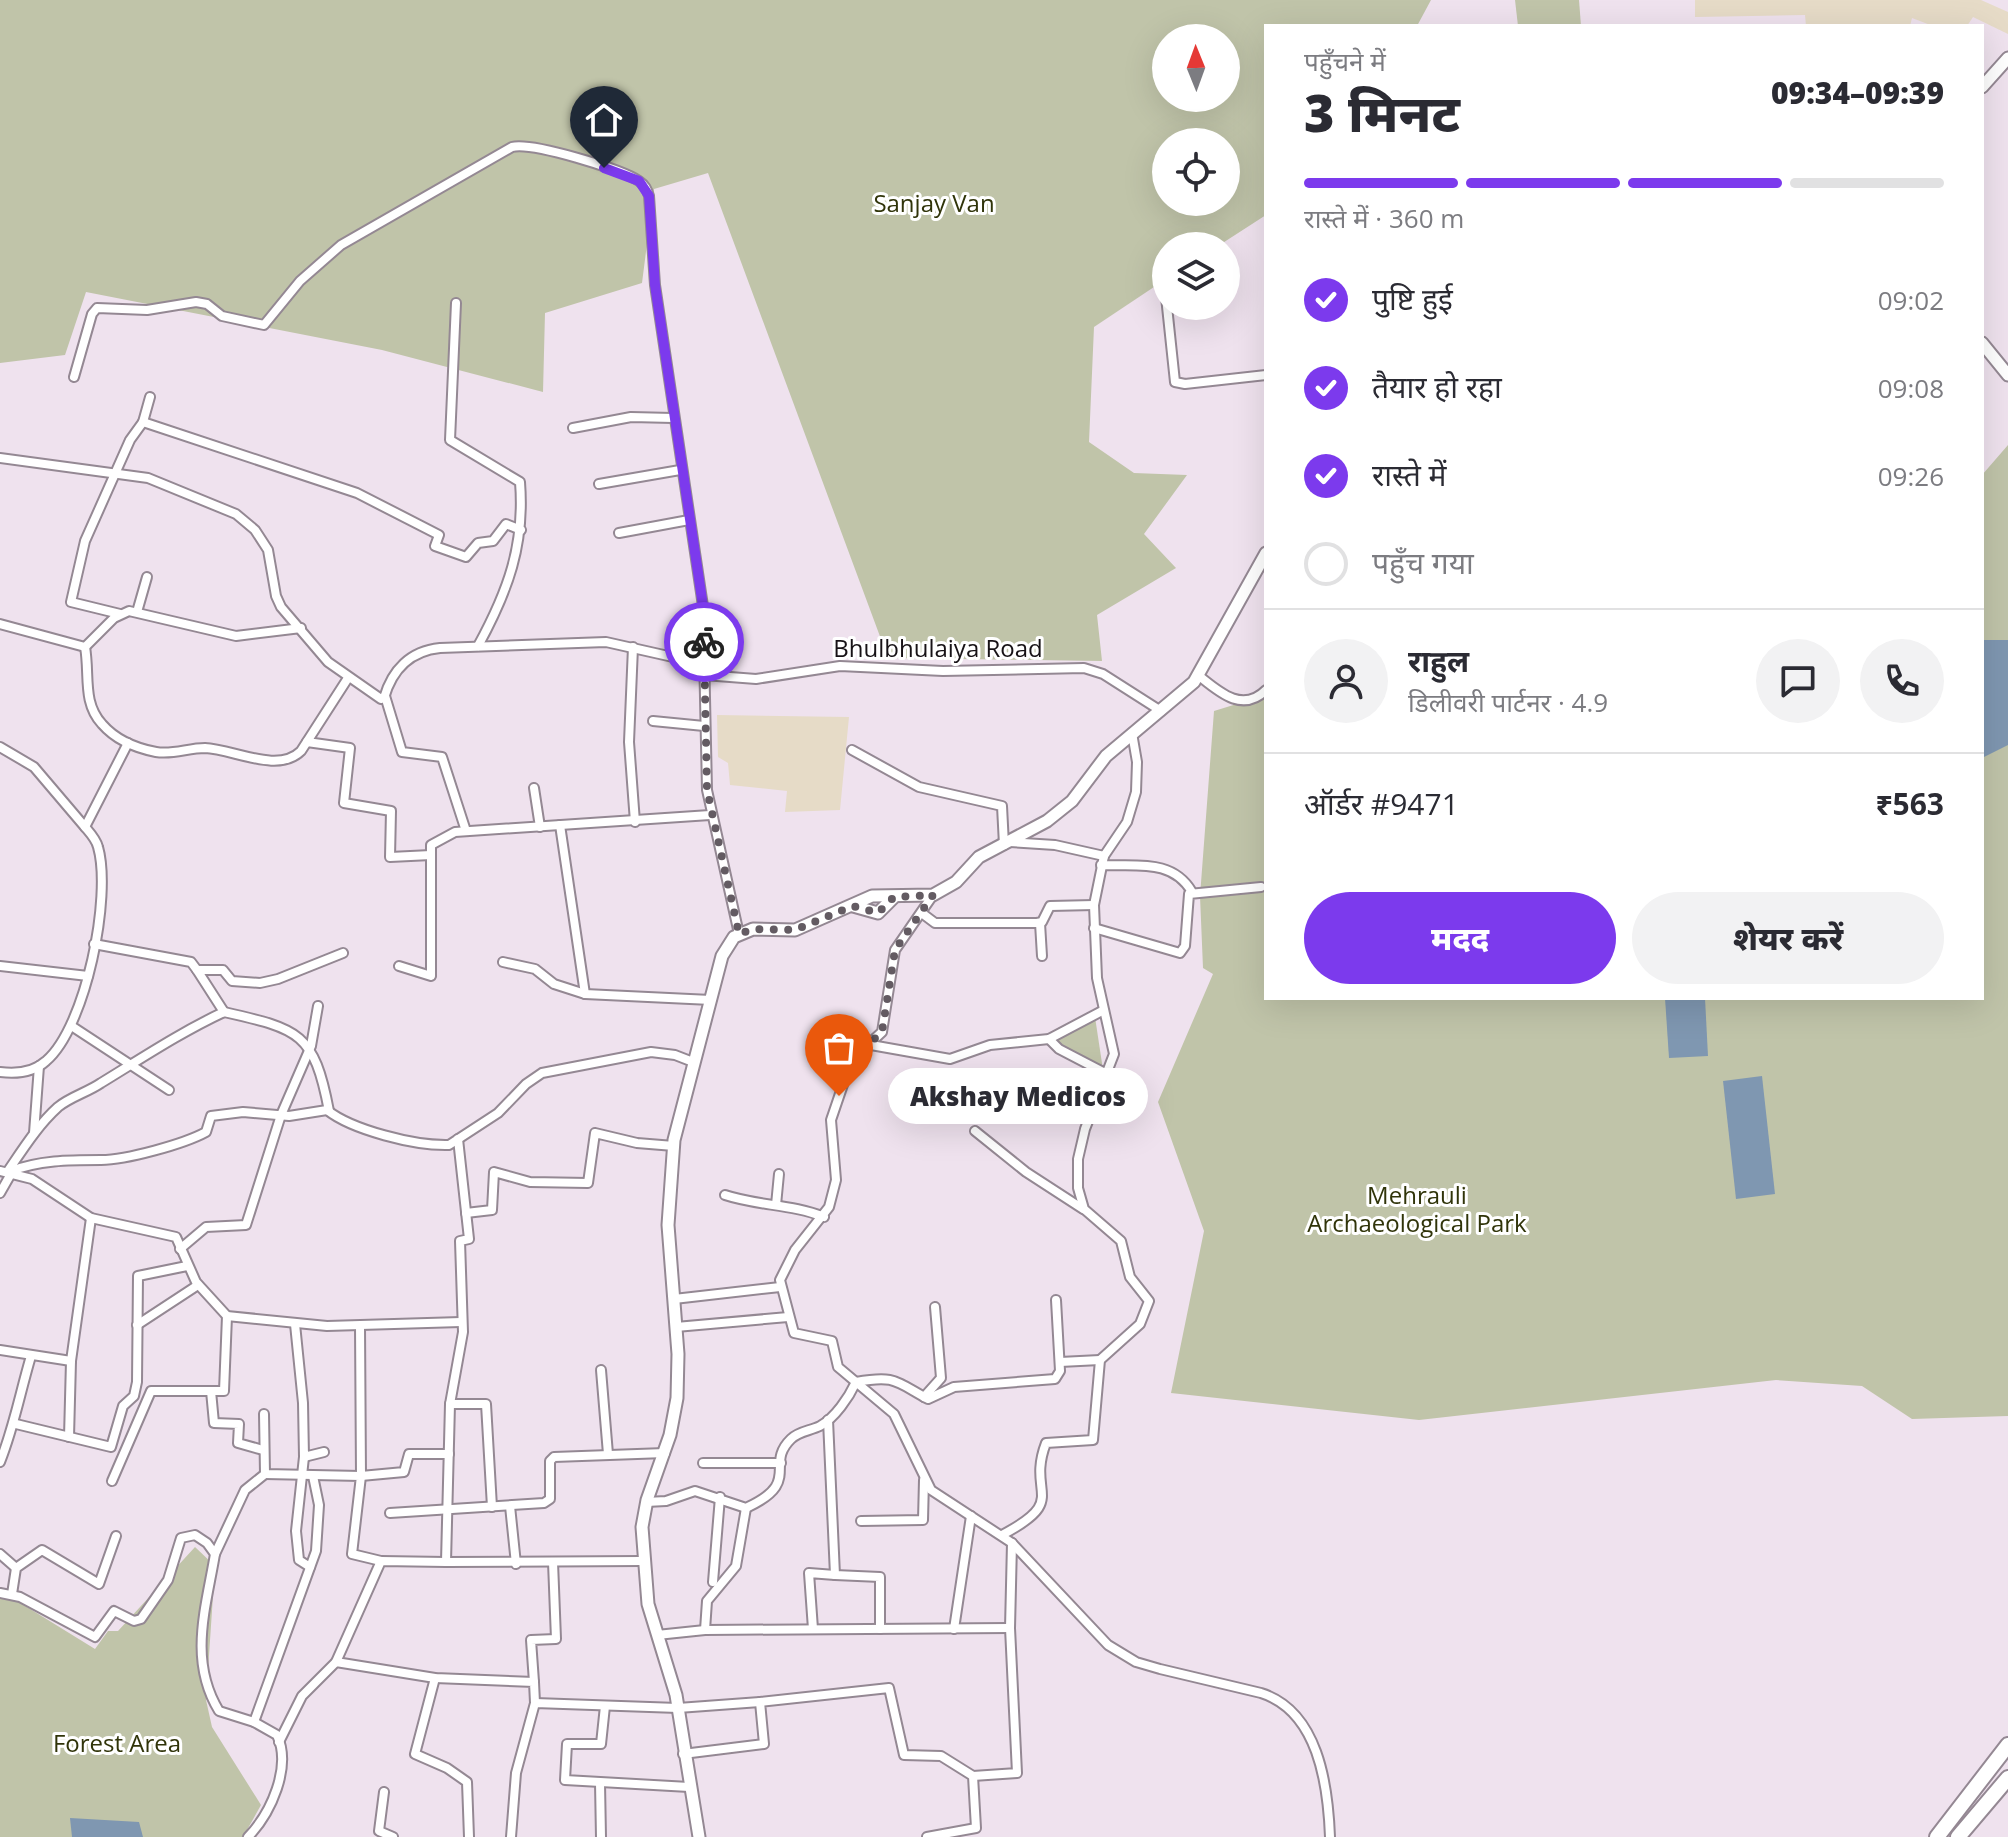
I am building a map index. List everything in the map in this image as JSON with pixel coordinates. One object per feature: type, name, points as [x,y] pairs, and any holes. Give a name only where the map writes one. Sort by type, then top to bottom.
[{"type":"highway","points":[[1937,1837],[2008,1745]]},
{"type":"highway","points":[[1958,1837],[2008,1778]]},
{"type":"street","points":[[1984,85],[2008,58]]},
{"type":"street","points":[[74,377],[92,314],[97,308],[147,310],[196,302],[207,304],[222,316],[264,325],[300,281],[341,245],[411,202],[523,144],[626,174],[647,188],[655,285],[680,470],[703,606],[704,726],[710,815],[739,934]]},
{"type":"street","points":[[456,303],[450,440],[520,482],[521,530],[512,573],[497,611],[478,646]]},
{"type":"street","points":[[1168,320],[1175,382],[1185,384],[1264,374]]},
{"type":"street","points":[[1984,345],[2008,375]]},
{"type":"street","points":[[150,397],[143,422],[130,440],[85,541],[71,602],[121,614],[137,612],[236,636],[301,628]]},
{"type":"street","points":[[573,428],[631,417],[673,418]]},
{"type":"street","points":[[143,422],[372,499],[439,535],[435,546],[466,557],[478,543],[493,541],[506,524],[521,530]]},
{"type":"street","points":[[0,458],[117,472],[170,484],[244,519],[268,550],[278,602],[319,654],[348,678],[381,699],[385,696],[402,752],[442,757],[466,831]]},
{"type":"street","points":[[599,484],[680,470]]},
{"type":"street","points":[[619,533],[689,520]]},
{"type":"street","points":[[699,1837],[683,1754],[678,1708],[648,1604],[642,1561],[646,1502],[665,1453],[677,1398],[676,1327],[668,1225],[674,1146],[722,956],[739,934],[753,929],[795,930],[872,896],[933,895],[956,882],[979,857],[1047,821],[1072,801],[1095,766],[1190,686],[1264,557]]},
{"type":"street","points":[[137,612],[147,577]]},
{"type":"street","points":[[85,647],[121,614]]},
{"type":"street","points":[[0,624],[85,647]]},
{"type":"street","name":"Bhulbhulaiya Road","points":[[385,696],[393,674],[412,656],[431,649],[587,641],[633,647],[695,662],[704,672],[756,679],[840,666],[943,671],[1084,668],[1103,674],[1161,711]]},
{"type":"street","points":[[85,647],[88,706],[110,732],[128,743],[163,753],[209,748],[284,761],[295,757],[348,678]]},
{"type":"street","points":[[633,647],[629,742],[635,822]]},
{"type":"street","points":[[1198,675],[1232,699],[1252,698],[1264,691]]},
{"type":"street","points":[[653,721],[704,726]]},
{"type":"street","points":[[1084,1209],[1078,1188],[1078,1159],[1093,1105],[1114,1054],[1102,1011],[1094,905],[1103,861],[1127,822],[1136,792],[1137,762],[1132,733]]},
{"type":"street","points":[[307,742],[350,748],[344,803],[391,811],[390,857],[431,855]]},
{"type":"street","points":[[85,827],[128,743]]},
{"type":"street","points":[[0,747],[34,767],[95,839],[100,857],[94,944],[73,1027],[62,1045],[39,1066],[18,1073],[0,1072]]},
{"type":"street","points":[[852,750],[919,787],[1002,806],[1006,843]]},
{"type":"street","points":[[534,788],[540,827]]},
{"type":"street","points":[[399,966],[431,976],[431,845],[455,832],[710,815]]},
{"type":"street","points":[[560,825],[585,994]]},
{"type":"street","points":[[1006,843],[1055,845],[1103,861],[1167,868],[1180,874],[1192,892]]},
{"type":"street","points":[[1094,928],[1180,953],[1184,950],[1188,897],[1192,892],[1261,887]]},
{"type":"street","points":[[933,895],[923,914],[895,950],[884,1025],[871,1045],[855,1057],[849,1067],[831,1120],[836,1180],[824,1217],[795,1250],[780,1287],[794,1333],[832,1341],[838,1367],[879,1397],[894,1414],[924,1479],[938,1497],[1012,1543],[1094,1633],[1120,1654],[1160,1669],[1261,1693],[1279,1699],[1291,1708],[1302,1722],[1324,1776],[1330,1837]]},
{"type":"street","points":[[853,906],[878,913],[894,897]]},
{"type":"street","points":[[1042,956],[1040,923],[1050,906],[1094,905]]},
{"type":"street","points":[[923,914],[935,923],[1040,923]]},
{"type":"street","points":[[94,944],[191,962],[224,1012]]},
{"type":"street","points":[[197,970],[223,970],[232,981],[260,983],[343,953]]},
{"type":"street","points":[[503,962],[535,969],[554,984],[585,994],[711,1000]]},
{"type":"street","points":[[0,966],[88,976]]},
{"type":"street","points":[[180,1249],[206,1227],[246,1225],[281,1115],[311,1046],[318,1006]]},
{"type":"street","points":[[871,1045],[950,1059],[990,1045],[1049,1039],[1102,1011]]},
{"type":"street","points":[[0,1193],[7,1172],[34,1134],[62,1104],[130,1062],[153,1054],[182,1032],[224,1012],[274,1023],[311,1046],[322,1073],[329,1111],[339,1121],[370,1131],[442,1145],[458,1139],[504,1109],[526,1084],[542,1073],[651,1052],[675,1055],[693,1062]]},
{"type":"street","points":[[73,1027],[169,1090]]},
{"type":"street","points":[[1049,1039],[1059,1049],[1107,1074]]},
{"type":"street","points":[[34,1134],[39,1066]]},
{"type":"street","points":[[7,1172],[38,1162],[105,1160],[184,1141],[208,1130],[211,1116],[243,1112],[281,1115],[329,1111]]},
{"type":"street","points":[[975,1131],[1026,1172],[1115,1233],[1121,1241],[1130,1277],[1149,1301],[1140,1324],[1100,1360],[1060,1362]]},
{"type":"street","points":[[466,1213],[492,1210],[494,1172],[530,1182],[588,1183],[595,1133],[637,1143],[674,1146]]},
{"type":"street","points":[[446,1562],[450,1404],[463,1332],[460,1241],[469,1239],[458,1139]]},
{"type":"street","points":[[7,1172],[32,1179],[91,1218],[122,1228],[176,1237],[198,1285],[227,1316],[295,1324],[360,1326],[461,1322]]},
{"type":"street","points":[[776,1205],[779,1174]]},
{"type":"street","points":[[725,1195],[796,1207],[824,1217]]},
{"type":"street","points":[[69,1437],[71,1361],[91,1218]]},
{"type":"street","points":[[16,1424],[111,1447],[123,1406],[134,1396],[137,1382],[138,1276],[187,1266]]},
{"type":"street","points":[[137,1325],[198,1285]]},
{"type":"street","points":[[674,1299],[780,1287]]},
{"type":"street","points":[[856,1382],[881,1377],[897,1379],[924,1397],[933,1399],[954,1387],[1055,1379],[1060,1375],[1056,1300]]},
{"type":"street","points":[[924,1397],[941,1378],[935,1307]]},
{"type":"street","points":[[112,1481],[151,1391],[224,1391],[227,1316]]},
{"type":"street","points":[[676,1327],[788,1317]]},
{"type":"street","points":[[295,1324],[304,1457],[296,1531],[299,1560],[310,1567]]},
{"type":"street","points":[[360,1326],[361,1476],[352,1554],[381,1561],[516,1564],[642,1561]]},
{"type":"street","points":[[0,1350],[71,1361]]},
{"type":"street","points":[[0,1460],[16,1424],[15,1409],[31,1356]]},
{"type":"street","points":[[1002,1535],[1032,1519],[1040,1509],[1046,1443],[1093,1440],[1100,1360]]},
{"type":"street","points":[[601,1370],[608,1454]]},
{"type":"street","points":[[746,1508],[774,1492],[784,1448],[793,1436],[828,1420],[851,1394],[856,1382]]},
{"type":"street","points":[[211,1391],[214,1423],[239,1424],[238,1443],[263,1450]]},
{"type":"street","points":[[450,1404],[486,1404],[492,1507]]},
{"type":"street","points":[[264,1414],[265,1474]]},
{"type":"street","points":[[828,1420],[835,1575]]},
{"type":"street","points":[[304,1457],[324,1452]]},
{"type":"street","points":[[390,1513],[548,1502],[550,1461],[554,1457],[665,1453]]},
{"type":"street","points":[[248,1837],[270,1805],[283,1760],[279,1743],[270,1729],[219,1711],[201,1666],[199,1648],[215,1554],[245,1490],[265,1474],[361,1476],[404,1472],[409,1454],[449,1454]]},
{"type":"street","points":[[703,1463],[781,1463]]},
{"type":"street","points":[[254,1722],[316,1551],[319,1505],[313,1476]]},
{"type":"street","points":[[861,1521],[923,1520],[924,1479]]},
{"type":"street","points":[[646,1502],[670,1500],[688,1491],[720,1497],[746,1508]]},
{"type":"street","points":[[713,1582],[720,1497]]},
{"type":"street","points":[[510,1506],[516,1564]]},
{"type":"street","points":[[705,1630],[704,1606],[736,1566],[746,1508]]},
{"type":"street","points":[[954,1629],[971,1516]]},
{"type":"street","points":[[0,1593],[12,1594],[95,1637],[114,1611],[134,1621],[141,1619],[168,1580],[181,1538],[195,1535],[207,1543],[215,1554]]},
{"type":"street","points":[[12,1594],[16,1568],[42,1550],[99,1584],[116,1536]]},
{"type":"street","points":[[535,1703],[678,1708],[889,1688],[904,1755],[941,1756],[973,1776],[1017,1773],[1010,1628],[1012,1543]]},
{"type":"street","points":[[0,1554],[16,1568]]},
{"type":"street","points":[[279,1743],[302,1696],[336,1662],[381,1561]]},
{"type":"street","points":[[511,1837],[516,1773],[535,1703],[531,1640],[556,1639],[553,1562]]},
{"type":"street","points":[[813,1629],[809,1573],[880,1577],[880,1629]]},
{"type":"street","points":[[657,1635],[705,1630],[1010,1628]]},
{"type":"street","points":[[336,1662],[435,1678],[534,1682]]},
{"type":"street","points":[[435,1678],[415,1754],[447,1768],[467,1782],[469,1837]]},
{"type":"street","points":[[683,1754],[764,1744],[760,1702]]},
{"type":"street","points":[[605,1706],[601,1744],[566,1746],[565,1780],[689,1787]]},
{"type":"street","points":[[927,1837],[976,1828],[973,1776]]},
{"type":"street","points":[[600,1783],[601,1837]]},
{"type":"street","points":[[384,1792],[379,1831],[393,1837]]},
{"type":"shaded area","points":[[1695,0],[1981,0],[2008,12],[2008,34],[1973,17],[1968,24],[1928,24],[1912,18],[1910,24],[1806,24],[1805,15],[1695,17]]},
{"type":"shaded area","points":[[717,715],[849,717],[840,810],[785,812],[787,791],[730,785],[728,763],[718,757]]},
{"type":"green space","name":"Sanjay Van","points":[[0,0],[1431,0],[1418,24],[1264,24],[1264,216],[1240,232],[1152,232],[1152,288],[1094,327],[1089,442],[1134,473],[1187,475],[1144,534],[1176,568],[1097,615],[1102,661],[888,658],[708,173],[654,189],[642,283],[545,313],[543,392],[382,350],[86,292],[65,355],[0,363]]},
{"type":"green space","points":[[1515,0],[1579,0],[1581,24],[1518,24]]},
{"type":"green space","name":"Mehrauli Archaeological Park","points":[[2008,445],[2008,1416],[1912,1419],[1862,1386],[1776,1380],[1419,1420],[1171,1393],[1204,1231],[1158,1102],[1213,974],[1203,968],[1200,896],[1214,711],[1264,696],[1264,1000],[1984,1000],[1984,473]]},
{"type":"green space","points":[[1095,1017],[1103,1070],[1055,1044],[1057,1035]]},
{"type":"green space","name":"Forest Area","points":[[195,1547],[215,1566],[206,1700],[212,1727],[261,1805],[243,1837],[0,1837],[0,1599],[14,1599],[95,1649],[108,1631],[118,1631]]},
{"type":"water","points":[[1984,640],[2008,640],[2008,745],[1984,757]]},
{"type":"water","points":[[1665,1000],[1705,1000],[1708,1056],[1669,1058]]},
{"type":"water","points":[[1762,1076],[1775,1194],[1736,1199],[1723,1081]]},
{"type":"water","points":[[70,1818],[139,1822],[143,1837],[72,1837]]},
{"type":"way so far","points":[[704,642],[707,790],[710,815],[739,934],[753,929],[795,930],[811,926],[853,906],[878,913],[894,897],[933,895],[923,914],[895,950],[882,1032],[855,1057],[839,1096]]},
{"type":"place","name":"Akshay Medicos","points":[[839,1096]]},
{"type":"route","points":[[604,168],[639,181],[647,188],[649,196],[655,285],[680,470],[703,606],[704,642]]}]
